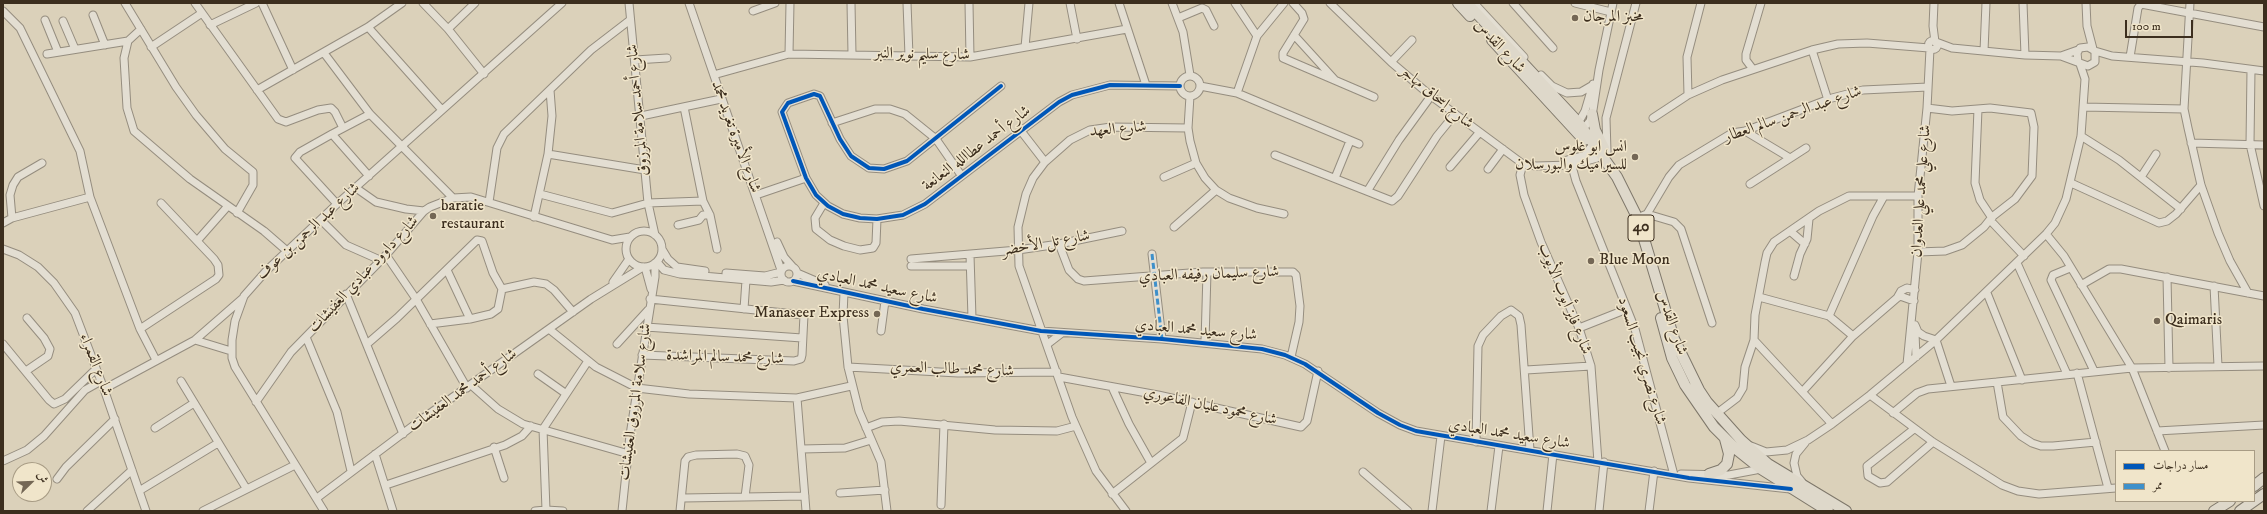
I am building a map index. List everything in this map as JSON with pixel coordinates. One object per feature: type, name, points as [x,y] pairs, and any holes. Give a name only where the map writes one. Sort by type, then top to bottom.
[{"type":"highway","name":"شارع القدس","points":[[1458,3],[1578,128],[1617,189],[1633,220],[1647,266],[1668,347],[1685,385],[1699,408],[1725,439],[1765,467],[1791,489],[1828,511]]},
{"type":"highway","name":"شارع القدس","points":[[1467,3],[1578,128],[1617,177],[1636,214],[1674,339],[1694,380],[1716,414],[1765,467],[1846,511]]},
{"type":"highway","points":[[1592,114],[1594,130],[1645,215],[1675,329],[1674,339]]},
{"type":"highway","points":[[1685,385],[1687,380],[1694,380]]},
{"type":"highway","points":[[1709,474],[1721,470],[1727,464],[1729,454],[1725,439]]},
{"type":"highway","points":[[2255,485],[2264,478]]},
{"type":"highway","points":[[2255,500],[2264,494]]},
{"type":"highway","points":[[2214,511],[2228,502]]},
{"type":"highway","points":[[2240,511],[2253,502]]},
{"type":"street","points":[[125,3],[151,47],[196,115],[225,149],[253,172],[253,184],[237,213]]},
{"type":"street","points":[[195,3],[274,115],[280,121],[286,122],[328,108],[335,112],[343,128]]},
{"type":"street","points":[[210,25],[256,3]]},
{"type":"street","points":[[262,3],[293,70]]},
{"type":"street","points":[[257,90],[368,27],[402,3]]},
{"type":"street","points":[[422,3],[448,30],[484,74]]},
{"type":"street","points":[[448,30],[475,3]]},
{"type":"street","name":"شارع عبد الرحمن بن عوف","points":[[324,511],[235,367],[232,350],[235,321],[244,296],[260,277],[337,204],[484,74],[556,5],[562,3]]},
{"type":"street","name":"شارع أحمد سلامة المرزوق","points":[[629,3],[641,116],[644,170],[650,218],[655,235]]},
{"type":"street","name":"شارع الأميرة تغريد محمد","points":[[688,3],[781,271]]},
{"type":"street","name":"شارع الأميرة تغريد محمد","points":[[693,3],[780,251],[792,266]]},
{"type":"street","points":[[753,11],[775,3]]},
{"type":"street","points":[[789,54],[790,3]]},
{"type":"street","points":[[851,3],[852,54]]},
{"type":"street","points":[[907,3],[909,56]]},
{"type":"street","points":[[969,3],[970,57]]},
{"type":"street","points":[[1025,48],[1030,3]]},
{"type":"street","points":[[1070,3],[1077,39]]},
{"type":"street","points":[[1119,3],[1146,85]]},
{"type":"street","points":[[1172,3],[1184,32],[1190,75]]},
{"type":"street","points":[[1235,3],[1258,36]]},
{"type":"street","points":[[1237,93],[1258,36],[1284,3]]},
{"type":"street","points":[[1293,3],[1304,17],[1282,53],[1283,58],[1374,97]]},
{"type":"street","name":"شارع إسحاق مهاجر","points":[[1330,3],[1392,62],[1431,96],[1523,164]]},
{"type":"street","points":[[1474,3],[1552,86],[1560,91],[1570,93],[1581,92],[1592,84]]},
{"type":"street","points":[[1513,3],[1553,48]]},
{"type":"street","points":[[1575,3],[1611,12]]},
{"type":"street","points":[[1578,128],[1590,121],[1592,114],[1599,70],[1613,3]]},
{"type":"street","points":[[1607,152],[1606,118],[1636,3]]},
{"type":"street","points":[[1688,95],[1687,57],[1701,3]]},
{"type":"street","points":[[1752,68],[1746,60],[1746,54],[1760,3]]},
{"type":"street","name":"شارع علي محمد علي العدوان","points":[[1907,364],[1913,316],[1918,252],[1918,196],[1927,108],[1934,3]]},
{"type":"street","points":[[1984,51],[1986,3]]},
{"type":"street","points":[[2023,3],[2025,55]]},
{"type":"street","points":[[2190,3],[2184,109],[2201,185],[2230,261],[2248,293]]},
{"type":"street","points":[[1741,440],[1761,451],[1773,452],[1793,448],[1832,424],[1870,395],[1936,340],[1987,293],[2046,234],[2060,214],[2071,183],[2081,136],[2085,79],[2093,64],[2094,50],[2087,26],[2084,4]]},
{"type":"street","points":[[2130,57],[2138,8],[2141,4],[2264,27]]},
{"type":"street","points":[[1178,18],[1202,8],[1206,10],[1214,26]]},
{"type":"street","points":[[3,12],[20,28],[80,151],[90,197],[140,329],[156,360]]},
{"type":"street","points":[[151,47],[202,13]]},
{"type":"street","points":[[93,14],[105,45]]},
{"type":"street","points":[[45,20],[58,52]]},
{"type":"street","points":[[489,202],[497,148],[501,139],[591,50],[630,20]]},
{"type":"street","points":[[63,21],[75,49]]},
{"type":"street","points":[[2085,79],[2076,56],[2087,26]]},
{"type":"street","points":[[368,27],[442,110]]},
{"type":"street","points":[[47,54],[128,41],[141,29]]},
{"type":"street","name":"شارع سليم نوير النبر","points":[[717,74],[789,54],[970,57],[1127,29]]},
{"type":"street","points":[[1294,35],[1337,82]]},
{"type":"street","points":[[1392,62],[1412,40]]},
{"type":"street","points":[[128,41],[124,58],[124,90],[130,121],[134,131],[190,179],[227,207],[264,231],[287,251]]},
{"type":"street","points":[[1653,118],[1688,95],[1752,68],[1812,50],[1838,44],[1867,43],[1932,46],[2025,55],[2061,56],[2085,66],[2112,56]]},
{"type":"street","points":[[2061,56],[2086,46],[2112,56],[2186,62],[2264,72]]},
{"type":"street","points":[[1812,50],[1828,100]]},
{"type":"street","points":[[324,53],[370,114],[453,198]]},
{"type":"street","points":[[635,60],[667,58]]},
{"type":"street","points":[[1578,128],[1586,111],[1595,74],[1599,70]]},
{"type":"street","points":[[2251,70],[2250,144],[2264,206]]},
{"type":"street","points":[[1190,75],[1199,80],[1200,86],[1199,91],[1190,96],[1185,95],[1180,86],[1181,81],[1190,75]]},
{"type":"street","name":"شارع أحمد عطاالله النعانعة","points":[[1001,86],[936,139],[901,165],[874,169],[864,166],[851,156],[843,145],[832,123],[824,101],[817,95],[788,103],[783,108],[783,116],[806,178],[824,203],[834,210],[852,217],[877,219],[903,215],[917,209],[1059,102],[1072,95],[1110,85],[1180,86]]},
{"type":"street","points":[[1200,86],[1237,93],[1359,144]]},
{"type":"street","name":"شارع عبد الرحمن سالم العطار","points":[[1645,215],[1669,177],[1679,165],[1727,135],[1745,131],[1828,100],[1868,89],[1928,87]]},
{"type":"street","points":[[534,217],[548,154],[552,116],[550,90]]},
{"type":"street","points":[[1190,96],[1188,128],[1191,150],[1196,163],[1205,178],[1216,190],[1229,198],[1257,208],[1284,214]]},
{"type":"street","points":[[1368,190],[1399,140],[1431,96]]},
{"type":"street","points":[[641,116],[721,99]]},
{"type":"street","points":[[684,107],[703,201],[710,215],[717,249]]},
{"type":"street","points":[[2083,107],[2184,109]]},
{"type":"street","points":[[1918,252],[1932,253],[1954,249],[1970,240],[1991,219],[2015,199],[2030,180],[2034,120],[2030,113],[1990,108],[1952,111],[1927,108]]},
{"type":"street","points":[[832,123],[866,111],[890,109],[905,114],[936,139],[961,175]]},
{"type":"street","points":[[1978,109],[1975,183],[1980,200],[1991,219],[2024,256]]},
{"type":"street","points":[[337,204],[295,158],[300,152],[370,114]]},
{"type":"street","points":[[1276,155],[1368,190],[1387,200],[1395,200],[1437,136],[1455,114]]},
{"type":"street","name":"شارع العهد","points":[[1126,511],[1112,494],[1094,466],[1076,426],[1048,345],[1045,331],[1019,266],[1018,227],[1026,194],[1033,178],[1045,162],[1070,140],[1090,130],[1128,126],[1188,128]]},
{"type":"street","points":[[1021,131],[1045,162]]},
{"type":"street","points":[[1745,131],[1790,158]]},
{"type":"street","points":[[1450,167],[1480,133]]},
{"type":"street","points":[[332,134],[369,176]]},
{"type":"street","points":[[2081,136],[2101,147],[2181,209]]},
{"type":"street","points":[[1335,178],[1350,141]]},
{"type":"street","points":[[2191,142],[2264,145]]},
{"type":"street","points":[[1570,162],[1585,155],[1590,148]]},
{"type":"street","points":[[1750,184],[1806,148]]},
{"type":"street","points":[[1488,169],[1503,149]]},
{"type":"street","points":[[548,154],[644,170]]},
{"type":"street","points":[[2141,177],[2156,154]]},
{"type":"street","points":[[1523,164],[1536,166],[1597,158]]},
{"type":"street","name":"شارع نصري نجيب السعود","points":[[1570,162],[1637,336],[1676,475]]},
{"type":"street","points":[[12,218],[10,195],[13,185],[18,177],[42,163]]},
{"type":"street","points":[[1164,177],[1196,163]]},
{"type":"street","name":"شارع فايز أيوب الأيوب","points":[[1523,164],[1520,175],[1524,195],[1540,238],[1579,328],[1591,366],[1601,462],[1599,511]]},
{"type":"street","points":[[760,196],[806,178]]},
{"type":"street","points":[[2071,183],[2156,222],[2167,221],[2181,209],[2201,185]]},
{"type":"street","points":[[356,188],[376,202],[406,209],[424,211]]},
{"type":"street","points":[[1174,227],[1216,190]]},
{"type":"street","points":[[540,194],[612,213],[648,203],[703,201]]},
{"type":"street","points":[[1716,414],[1741,393],[1745,384],[1748,356],[1754,340],[1755,315],[1767,253],[1774,242],[1828,206],[1849,196],[1883,198],[1918,196]]},
{"type":"street","points":[[3,223],[12,218],[90,197]]},
{"type":"street","name":"شارع داوود عبادي العفيشات","points":[[256,402],[291,352],[346,294],[383,258],[424,211],[453,198],[471,197],[612,240],[630,237]]},
{"type":"street","points":[[1830,316],[1873,216],[1883,198]]},
{"type":"street","points":[[140,329],[216,279],[219,274],[218,265],[198,241],[160,203]]},
{"type":"street","points":[[824,203],[815,218],[816,229],[830,240],[844,246],[867,250],[873,248],[876,243],[877,219]]},
{"type":"street","points":[[198,241],[227,207]]},
{"type":"street","points":[[678,225],[699,220],[703,215],[710,215]]},
{"type":"street","points":[[1645,215],[1674,222],[1681,229],[1712,323]]},
{"type":"street","points":[[642,232],[650,218]]},
{"type":"street","points":[[1794,276],[1805,244],[1809,219]]},
{"type":"street","points":[[321,220],[346,245],[383,258],[416,299],[469,386],[498,409],[517,421],[531,426],[628,454]]},
{"type":"street","name":"شارع تل الأخضر","points":[[970,266],[911,263],[1060,244],[1122,230]]},
{"type":"street","points":[[1790,231],[1805,244]]},
{"type":"street","points":[[656,262],[664,270],[673,273],[746,280],[793,281],[797,273],[792,266],[787,266],[781,271],[765,276],[684,269],[670,262],[662,249],[660,241],[655,235],[642,232],[630,237],[626,246],[627,256],[633,264],[644,267],[656,262],[662,249]]},
{"type":"street","points":[[2046,234],[2058,248],[2132,368],[2165,450]]},
{"type":"street","points":[[367,344],[477,240],[480,240],[483,244],[495,279],[502,289],[498,309],[491,314],[470,319],[430,324]]},
{"type":"street","name":"شارع داوود عبادي العفيشات","points":[[612,240],[627,256]]},
{"type":"street","name":"شارع سليمان رفيفه العبادي","points":[[1060,244],[1069,270],[1078,279],[1091,281],[1207,272],[1294,272],[1299,298],[1300,314],[1291,357]]},
{"type":"street","name":"شارع القمراء","points":[[3,249],[19,255],[33,263],[54,283],[75,313],[115,418],[146,511]]},
{"type":"street","points":[[1152,254],[1162,339]]},
{"type":"street","points":[[970,255],[972,318]]},
{"type":"street","name":"شارع أحمد محمد العفيشات","points":[[610,286],[627,256]]},
{"type":"street","name":"شارع سلامة المرزوق العفيشات","points":[[622,511],[637,388],[656,262]]},
{"type":"street","points":[[2017,262],[2066,374]]},
{"type":"street","name":"شارع أحمد محمد العفيشات","points":[[317,498],[351,471],[573,312],[610,286],[644,267]]},
{"type":"street","name":"شارع سلامة المرزوق العفيشات","points":[[644,267],[651,296]]},
{"type":"street","points":[[2070,268],[2053,275],[2051,280],[2094,371]]},
{"type":"street","points":[[2081,285],[2101,272],[2116,269],[2167,277],[2264,296]]},
{"type":"street","points":[[446,270],[470,319]]},
{"type":"street","points":[[781,271],[784,280]]},
{"type":"street","points":[[1205,342],[1207,272]]},
{"type":"street","name":"شارع سعيد محمد العبادي","points":[[797,273],[835,290]]},
{"type":"street","points":[[2167,277],[2169,368]]},
{"type":"street","points":[[744,309],[746,280]]},
{"type":"street","name":"شارع سعيد محمد العبادي","points":[[793,281],[885,301],[1045,331],[1205,342],[1262,349],[1291,357],[1318,371],[1400,425],[1441,436],[1676,475],[1791,489]]},
{"type":"street","points":[[502,289],[541,282],[554,290],[573,312]]},
{"type":"street","points":[[2214,286],[2218,366]]},
{"type":"street","points":[[1803,391],[1853,336],[1897,298],[1905,289],[1915,290]]},
{"type":"street","points":[[844,292],[843,316],[851,386],[866,428],[881,462],[887,511]]},
{"type":"street","points":[[1987,293],[2022,380]]},
{"type":"street","points":[[346,294],[403,434]]},
{"type":"street","points":[[104,389],[194,340],[244,296]]},
{"type":"street","name":"شارع محمد سالم المراشدة","points":[[642,355],[794,361],[802,357],[804,314],[744,309],[651,296]]},
{"type":"street","points":[[1897,298],[1900,296],[1914,301]]},
{"type":"street","points":[[1759,297],[1830,316],[1853,336]]},
{"type":"street","points":[[881,331],[885,301]]},
{"type":"street","points":[[1579,328],[1627,309]]},
{"type":"street","points":[[618,344],[648,310]]},
{"type":"street","points":[[1476,442],[1478,346],[1483,335],[1501,316],[1511,310],[1519,316],[1520,321],[1526,370],[1530,450]]},
{"type":"street","name":"شارع علي محمد علي العدوان","points":[[1913,316],[1916,357]]},
{"type":"street","points":[[26,371],[48,356],[50,349],[44,338],[27,318]]},
{"type":"street","points":[[1914,325],[1918,332],[1924,336],[1936,340]]},
{"type":"street","points":[[646,328],[802,338]]},
{"type":"street","points":[[549,329],[588,361],[608,374],[637,388],[689,394],[797,398],[851,386]]},
{"type":"street","points":[[1048,345],[1062,333]]},
{"type":"street","points":[[306,337],[338,412],[351,471]]},
{"type":"street","points":[[194,340],[232,350]]},
{"type":"street","points":[[1754,340],[1803,391],[1832,424]]},
{"type":"street","points":[[1936,340],[1951,386]]},
{"type":"street","points":[[3,344],[49,400],[54,404],[65,399],[96,369]]},
{"type":"street","points":[[546,510],[544,429],[565,393],[588,361]]},
{"type":"street","points":[[1526,370],[1591,366]]},
{"type":"street","points":[[1893,413],[1923,391],[1951,386],[2132,368],[2264,366]]},
{"type":"street","name":"شارع محمد طالب العمري","points":[[848,367],[958,373],[1058,375]]},
{"type":"street","name":"شارع محمود عليان الفاعوري","points":[[1058,375],[1192,402],[1303,427],[1307,421],[1318,371]]},
{"type":"street","points":[[2078,373],[2108,488]]},
{"type":"street","points":[[538,374],[565,393]]},
{"type":"street","points":[[3,461],[27,450],[44,436],[84,390],[101,381]]},
{"type":"street","points":[[180,381],[246,488]]},
{"type":"street","points":[[1997,382],[2003,417],[2021,436],[2032,443],[2042,446],[2053,446],[2096,442]]},
{"type":"street","points":[[1112,387],[1129,424],[1151,463]]},
{"type":"street","points":[[1870,395],[1933,442],[2002,485],[2018,491],[2039,494],[2115,488]]},
{"type":"street","points":[[797,398],[806,511]]},
{"type":"street","points":[[1112,494],[1183,438],[1192,402]]},
{"type":"street","points":[[155,428],[194,403]]},
{"type":"street","points":[[57,479],[66,466],[115,418]]},
{"type":"street","points":[[866,428],[889,421],[944,424],[995,430],[1057,432],[1076,426]]},
{"type":"street","points":[[941,505],[944,424]]},
{"type":"street","points":[[2157,430],[2264,425]]},
{"type":"street","points":[[386,485],[516,439],[531,426]]},
{"type":"street","points":[[1914,429],[1867,466],[1868,476],[1880,483],[1887,482],[1933,442]]},
{"type":"street","points":[[1432,511],[1441,436]]},
{"type":"street","points":[[802,449],[845,448],[871,440]]},
{"type":"street","points":[[1808,440],[1798,451],[1794,463],[1797,476],[1809,490]]},
{"type":"street","points":[[139,491],[218,443]]},
{"type":"street","points":[[1491,511],[1499,446]]},
{"type":"street","points":[[494,447],[504,478]]},
{"type":"street","points":[[375,454],[393,511]]},
{"type":"street","points":[[1546,511],[1553,454]]},
{"type":"street","points":[[680,511],[683,498],[685,464],[688,457],[696,455],[742,455],[747,458],[749,465],[745,497]]},
{"type":"street","points":[[203,511],[246,488],[295,465]]},
{"type":"street","name":"شارع سعيد محمد العبادي","points":[[1676,475],[1690,473],[1729,475],[1765,467]]},
{"type":"street","points":[[87,511],[132,470]]},
{"type":"street","points":[[1649,511],[1654,471]]},
{"type":"street","points":[[1363,472],[1408,511]]},
{"type":"street","points":[[840,493],[885,490]]},
{"type":"street","points":[[683,498],[805,496]]},
{"type":"street","points":[[535,511],[563,511]]},
{"type":"marked path","points":[[1152,254],[1162,339]]},
{"type":"cycle path","points":[[1001,86],[907,161],[884,169],[869,168],[851,156],[840,139],[820,96],[814,94],[788,103],[782,112],[806,178],[816,195],[828,206],[843,214],[860,218],[877,219],[903,215],[925,204],[1059,102],[1072,95],[1110,85],[1180,86]]},
{"type":"cycle path","points":[[793,281],[923,309],[1041,331],[1162,339],[1262,349],[1285,355],[1305,364],[1378,413],[1400,425],[1416,431],[1689,478],[1791,489]]},
{"type":"place","name":"مخبز المرجان","points":[[1575,18]]},
{"type":"place","name":"انس ابو غلوس للسيراميك والبورسلان","points":[[1635,157]]},
{"type":"place","name":"baratie restaurant","points":[[433,216]]},
{"type":"place","name":"Blue Moon","points":[[1591,261]]},
{"type":"place","name":"Manaseer Express","points":[[877,314]]},
{"type":"place","name":"Qaimaris","points":[[2157,321]]}]
